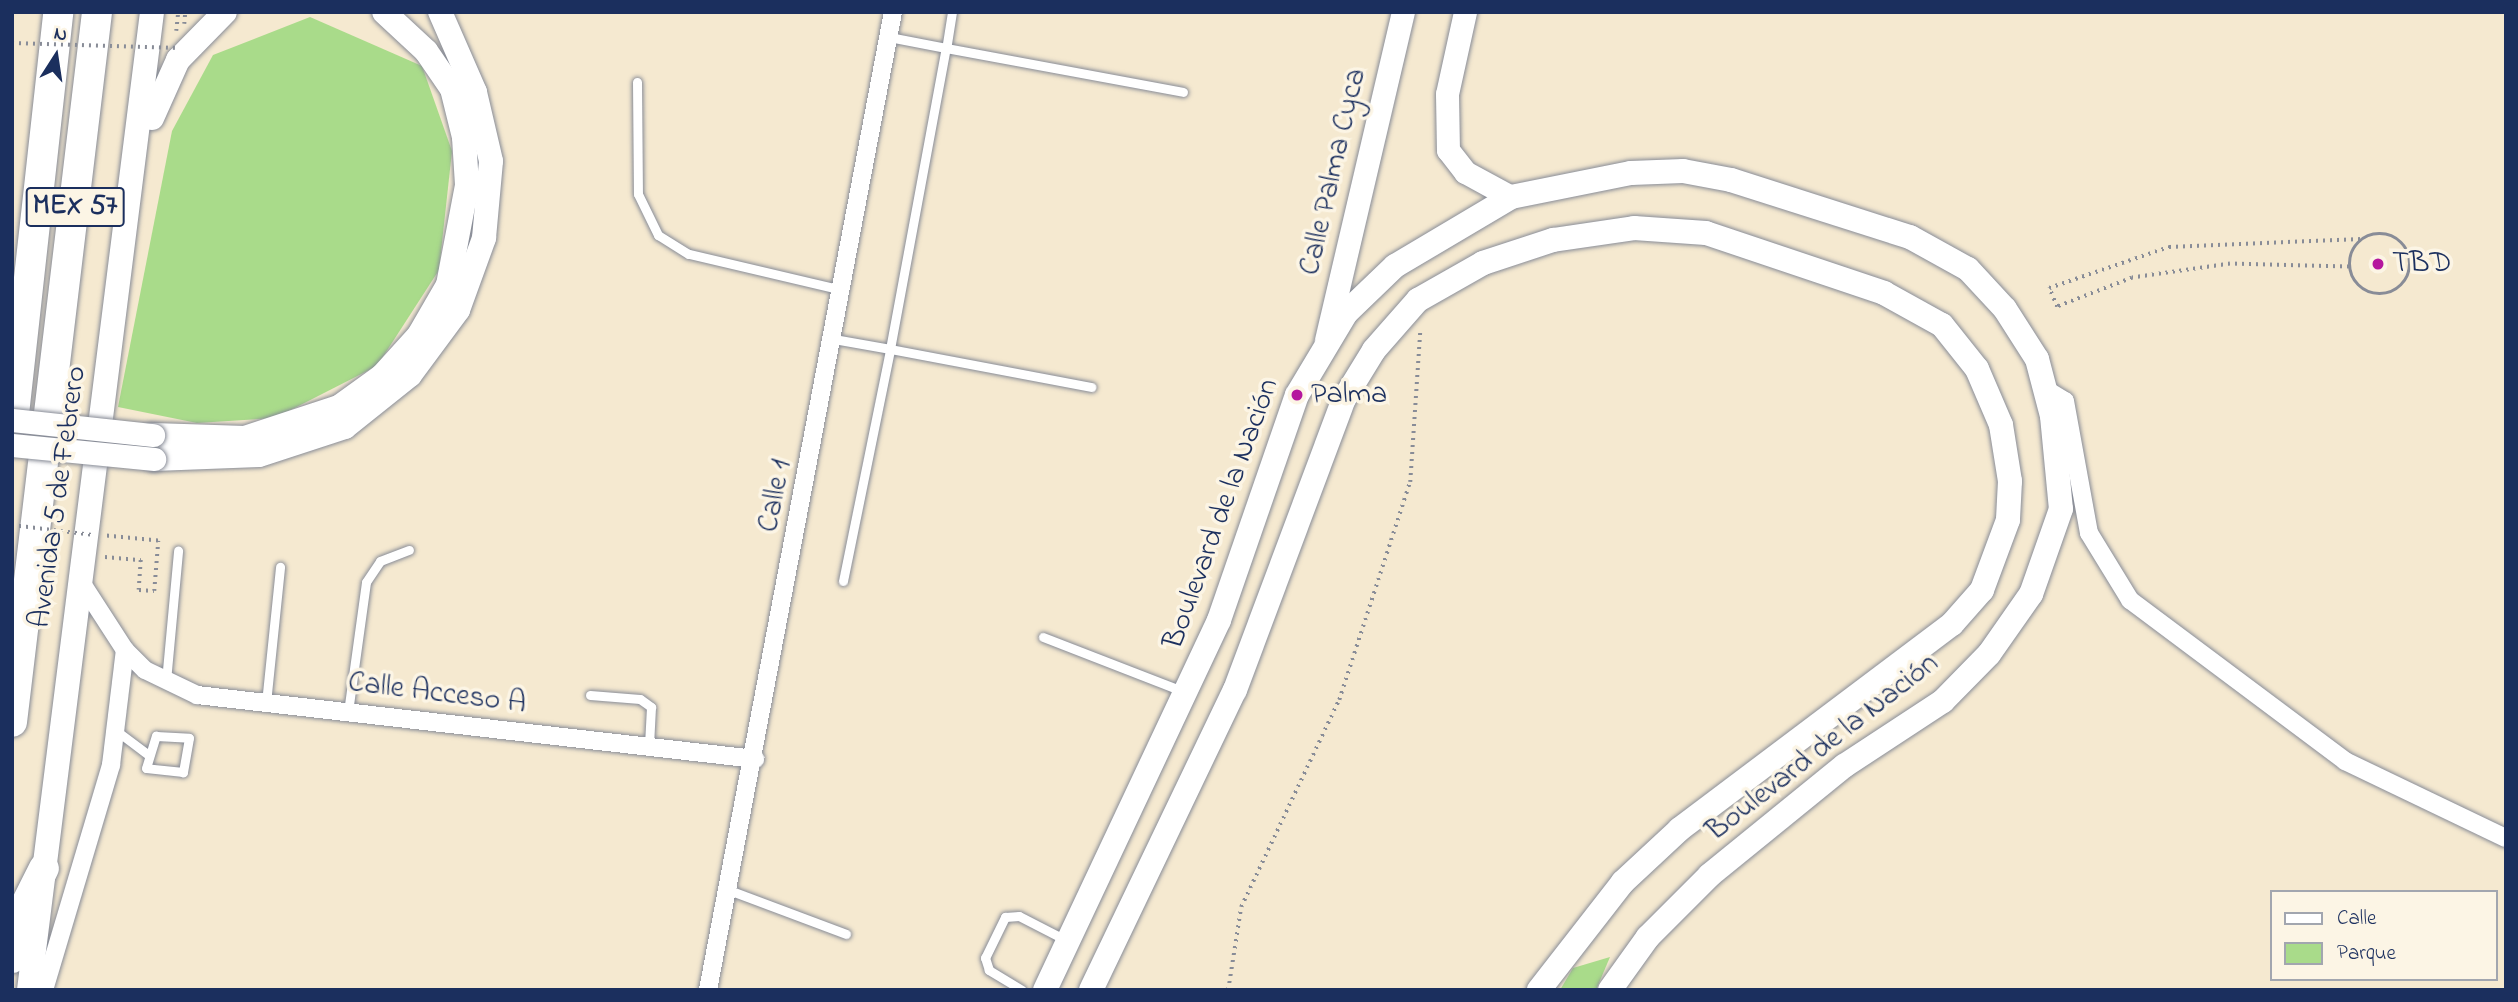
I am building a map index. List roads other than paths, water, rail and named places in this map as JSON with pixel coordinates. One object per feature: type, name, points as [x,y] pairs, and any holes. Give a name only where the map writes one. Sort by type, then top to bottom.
[{"type":"highway","name":"MEX 57","points":[[12,432],[58,12]]},
{"type":"highway","name":"MEX 57","points":[[12,722],[97,12]]},
{"type":"highway","points":[[12,958],[21,914],[44,869]]},
{"type":"main road","points":[[136,172],[161,89],[197,36],[225,12]]},
{"type":"main road","points":[[153,447],[245,438],[339,407],[382,376],[419,335],[448,285],[467,185],[464,137],[452,89],[426,51],[384,12]]},
{"type":"main road","points":[[153,447],[259,455],[345,427],[410,374],[458,310],[484,239],[491,161],[475,92],[440,12]]},
{"type":"main road","name":"Avenida 5 de Febrero","points":[[29,990],[136,172],[151,22]]},
{"type":"main road","name":"Boulevard de la Nación","points":[[1045,990],[1187,693],[1219,620],[1270,461],[1325,345],[1346,313],[1395,266],[1511,197],[1631,173],[1683,171],[1731,180],[1910,237],[1968,270],[2005,309],[2037,359],[2045,389],[2061,509],[2031,594],[1989,654],[1943,701],[1844,766],[1710,875],[1648,936],[1610,990]]},
{"type":"main road","name":"Boulevard de la Nación","points":[[1091,990],[1236,691],[1344,399],[1374,350],[1418,300],[1483,263],[1553,240],[1634,229],[1706,233],[1884,293],[1942,326],[1977,369],[2001,425],[2010,481],[2008,520],[1982,590],[1952,624],[1680,829],[1623,881],[1539,990]]},
{"type":"main road","points":[[1068,942],[1105,960]]},
{"type":"street","name":"Calle 1","points":[[708,990],[755,759],[893,12]]},
{"type":"street","name":"Calle Palma Cyca","points":[[1325,345],[1403,12]]},
{"type":"street","points":[[1465,12],[1447,94],[1448,150],[1465,172],[1511,197]]},
{"type":"street","points":[[2045,389],[2066,401],[2089,533],[2130,600],[2344,761],[2506,838]]},
{"type":"street","points":[[12,420],[153,447]]},
{"type":"street","points":[[12,445],[153,447]]},
{"type":"street","name":"Calle Acceso A","points":[[85,556],[125,650],[166,682],[197,695],[755,759]]},
{"type":"street","points":[[44,990],[118,733],[125,650]]},
{"type":"lane","points":[[843,581],[890,349],[952,12]]},
{"type":"lane","points":[[889,37],[1183,92]]},
{"type":"lane","points":[[637,82],[638,194],[658,235],[689,254],[843,290]]},
{"type":"lane","points":[[834,339],[1091,387]]},
{"type":"lane","points":[[348,712],[366,582],[380,561],[409,550]]},
{"type":"lane","points":[[166,682],[178,551]]},
{"type":"lane","points":[[266,703],[280,568]]},
{"type":"lane","points":[[1044,638],[1187,693]]},
{"type":"lane","points":[[590,695],[640,699],[651,707],[649,746]]},
{"type":"lane","points":[[118,733],[147,754]]},
{"type":"lane","points":[[156,736],[189,738],[186,768],[178,774],[146,768],[147,754],[156,736]]},
{"type":"lane","points":[[729,890],[846,934]]},
{"type":"lane","points":[[1022,990],[989,970],[985,958],[1005,917],[1019,916],[1068,942]]},
{"type":"place","name":"TBD","points":[[2378,264]]},
{"type":"place","name":"Palma","points":[[1297,395]]}]
